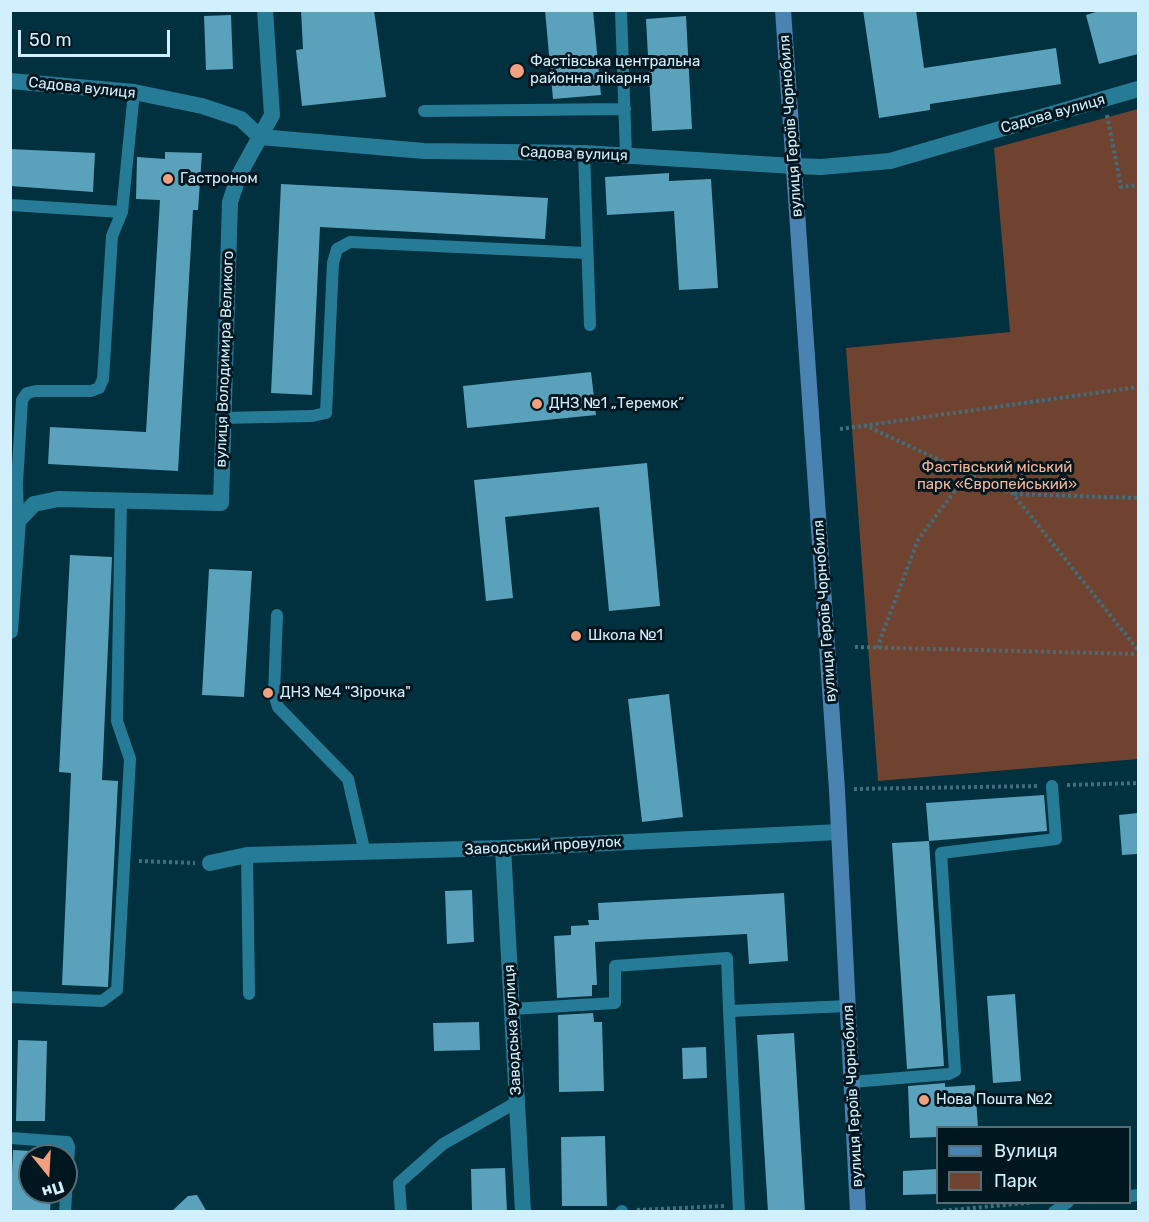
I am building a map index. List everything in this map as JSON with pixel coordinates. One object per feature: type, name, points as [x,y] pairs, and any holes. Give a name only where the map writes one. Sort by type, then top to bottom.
[{"type":"main road","name":"вулиця Героїв Чорнобиля","points":[[783,10],[837,790],[858,1212]]},
{"type":"street","name":"вулиця Володимира Великого","points":[[18,521],[34,504],[58,499],[221,503],[230,202],[239,175],[272,115],[265,13]]},
{"type":"street","name":"вулиця Володимира Великого","points":[[265,13],[285,140]]},
{"type":"street","name":"Садова вулиця","points":[[10,81],[134,92],[202,106],[241,119],[260,137],[285,140],[424,152],[584,153],[821,167],[890,161],[1138,90]]},
{"type":"street","points":[[10,632],[18,521]]},
{"type":"street","name":"Заводський провулок","points":[[210,863],[247,855],[503,848],[839,832]]},
{"type":"street","name":"Заводська вулиця","points":[[503,848],[522,1212]]},
{"type":"lane","points":[[621,10],[626,156]]},
{"type":"lane","points":[[18,521],[16,483],[22,400],[27,393],[36,391],[91,391],[99,388],[103,379],[112,236],[122,212],[134,92]]},
{"type":"lane","points":[[424,111],[625,109]]},
{"type":"lane","points":[[584,153],[590,325]]},
{"type":"lane","points":[[10,205],[122,212]]},
{"type":"lane","points":[[222,418],[312,416],[326,412],[333,263],[337,249],[350,242],[586,253]]},
{"type":"lane","points":[[10,997],[102,1001],[117,990],[130,759],[117,721],[121,500]]},
{"type":"lane","points":[[277,615],[274,694],[278,707],[348,779],[365,853]]},
{"type":"lane","points":[[852,1082],[949,1074],[955,1071],[941,853],[1056,839],[1052,786]]},
{"type":"lane","points":[[247,855],[249,994]]},
{"type":"lane","points":[[512,1009],[615,1003],[615,966],[727,958],[739,1212]]},
{"type":"lane","points":[[729,1011],[849,1006]]},
{"type":"lane","points":[[401,1212],[399,1183],[443,1144],[517,1102]]},
{"type":"lane","points":[[10,1138],[67,1142],[69,1147],[65,1212]]},
{"type":"path","points":[[1104,100],[1121,187],[1138,185]]},
{"type":"path","points":[[840,429],[1138,387]]},
{"type":"path","points":[[864,425],[1013,494],[1138,498]]},
{"type":"path","points":[[877,648],[918,540],[968,473]]},
{"type":"path","points":[[1013,494],[1138,652]]},
{"type":"path","points":[[855,647],[1138,652]]},
{"type":"path","points":[[837,790],[1138,783]]},
{"type":"path","points":[[124,861],[210,863]]},
{"type":"path","points":[[622,1211],[723,1204],[728,1212]]},
{"type":"path","points":[[931,1212],[1024,1204]]},
{"type":"green space","name":"Фастівський міський парк «Європейський»","points":[[1138,109],[1138,759],[878,781],[846,348],[1010,332],[994,148]]},
{"type":"building","points":[[301,10],[374,10],[386,97],[302,106],[296,50],[303,49]]},
{"type":"building","points":[[545,10],[593,10],[601,95],[553,99]]},
{"type":"building","points":[[863,10],[916,10],[924,68],[1056,48],[1061,84],[930,104],[930,110],[879,118]]},
{"type":"building","points":[[1102,10],[1138,10],[1138,54],[1099,64],[1086,15]]},
{"type":"building","points":[[231,15],[233,69],[206,70],[204,16]]},
{"type":"building","points":[[686,16],[692,129],[652,131],[646,19]]},
{"type":"building","points":[[10,149],[95,153],[93,192],[10,186]]},
{"type":"building","points":[[165,152],[202,153],[198,210],[193,210],[178,471],[48,464],[50,427],[146,432],[160,200],[136,199],[137,157],[165,159]]},
{"type":"building","points":[[669,173],[669,181],[711,179],[718,288],[679,290],[674,211],[607,215],[605,177]]},
{"type":"building","points":[[281,184],[548,198],[545,239],[320,227],[312,395],[271,393]]},
{"type":"building","points":[[591,372],[596,415],[467,428],[463,386]]},
{"type":"building","points":[[647,463],[660,606],[609,611],[599,507],[505,517],[513,598],[486,601],[474,480]]},
{"type":"building","points":[[70,555],[112,557],[102,780],[118,781],[108,987],[62,985],[71,773],[59,772]]},
{"type":"building","points":[[209,569],[252,571],[244,697],[202,695]]},
{"type":"building","points":[[669,694],[683,817],[642,822],[628,699]]},
{"type":"building","points":[[1044,795],[1047,831],[929,841],[926,803]]},
{"type":"building","points":[[1138,813],[1138,854],[1122,855],[1119,815]]},
{"type":"building","points":[[929,841],[944,1066],[907,1069],[892,843]]},
{"type":"building","points":[[472,890],[474,942],[447,944],[445,891]]},
{"type":"building","points":[[784,893],[788,961],[749,964],[747,934],[595,942],[597,985],[592,985],[592,996],[557,998],[554,936],[571,935],[571,926],[589,925],[588,920],[599,920],[598,903]]},
{"type":"building","points":[[1015,994],[1021,1081],[993,1083],[987,996]]},
{"type":"building","points":[[593,1013],[594,1022],[602,1022],[604,1091],[559,1092],[558,1015]]},
{"type":"building","points":[[479,1022],[480,1050],[434,1051],[433,1023]]},
{"type":"building","points":[[794,1033],[805,1212],[768,1212],[757,1035]]},
{"type":"building","points":[[18,1040],[47,1041],[45,1121],[16,1121]]},
{"type":"building","points":[[706,1047],[707,1078],[683,1079],[682,1048]]},
{"type":"building","points":[[945,1083],[945,1087],[975,1085],[978,1126],[936,1126],[936,1137],[910,1138],[908,1086]]},
{"type":"building","points":[[605,1136],[607,1206],[562,1206],[561,1137]]},
{"type":"building","points":[[13,1150],[18,1150],[18,1204],[50,1204],[50,1212],[10,1212]]},
{"type":"building","points":[[505,1168],[507,1212],[472,1212],[471,1169]]},
{"type":"building","points":[[936,1169],[936,1194],[903,1195],[903,1171]]},
{"type":"building","points":[[197,1195],[207,1212],[171,1212],[188,1196]]},
{"type":"place","name":"Фастівська центральна районна лікарня","points":[[517,71]]},
{"type":"place","name":"Гастроном","points":[[168,179]]},
{"type":"place","name":"ДНЗ №1 „Теремок”","points":[[537,404]]},
{"type":"place","name":"Школа №1","points":[[576,636]]},
{"type":"place","name":"ДНЗ №4 \"Зірочка\"","points":[[268,693]]},
{"type":"place","name":"Нова Пошта №2","points":[[924,1100]]}]
